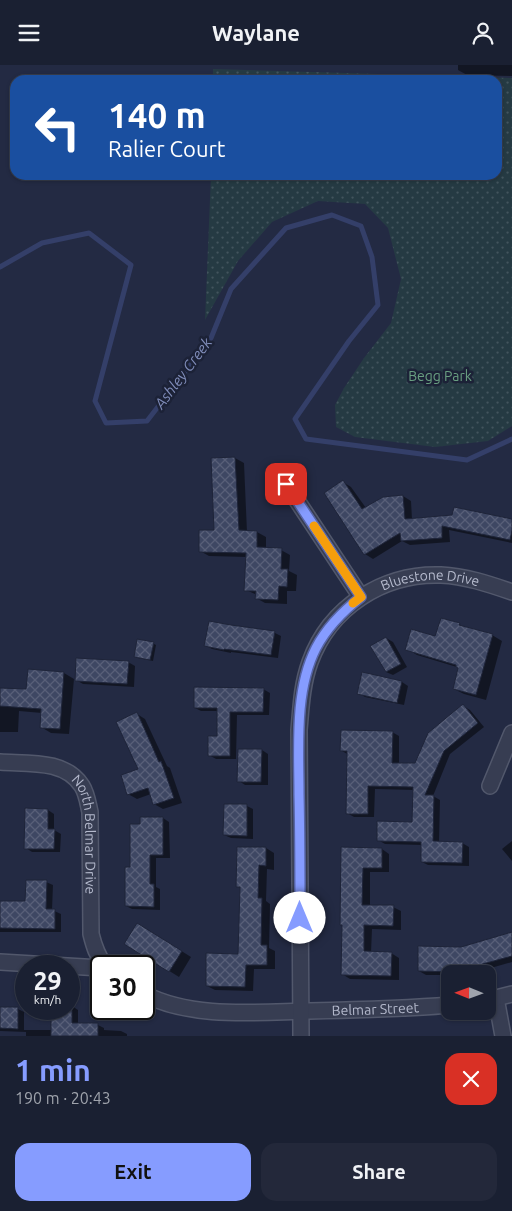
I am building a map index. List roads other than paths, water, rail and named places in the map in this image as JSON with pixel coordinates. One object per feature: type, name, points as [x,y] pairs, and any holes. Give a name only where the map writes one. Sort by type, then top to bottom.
[{"type":"street","points":[[286,484],[361,597]]},
{"type":"street","name":"Bluestone Drive","points":[[301,1036],[299,730],[302,696],[316,649],[333,622],[344,610],[361,597],[382,585],[396,580],[427,575],[459,577],[490,584],[512,592]]},
{"type":"street","points":[[490,786],[512,733]]},
{"type":"street","name":"North Belmar Drive","points":[[0,762],[54,766],[76,778],[83,787],[90,812],[91,934],[97,955]]},
{"type":"street","name":"North Belmar Drive","points":[[0,962],[90,966]]},
{"type":"street","points":[[496,998],[512,994]]},
{"type":"street","points":[[155,999],[178,1006],[209,1011],[300,1011]]},
{"type":"street","name":"Belmar Street","points":[[300,1011],[406,1009],[441,1006]]},
{"type":"street","points":[[496,1012],[503,1036]]},
{"type":"waterway","name":"Ashley Creek","points":[[0,267],[42,243],[89,233],[131,265],[95,401],[106,423],[147,421],[211,338],[231,289],[286,228],[332,215],[361,226],[372,257],[378,305],[349,341],[295,419],[306,439],[467,460],[512,439]]},
{"type":"park label","name":"Begg Park","points":[[440,376]]}]
